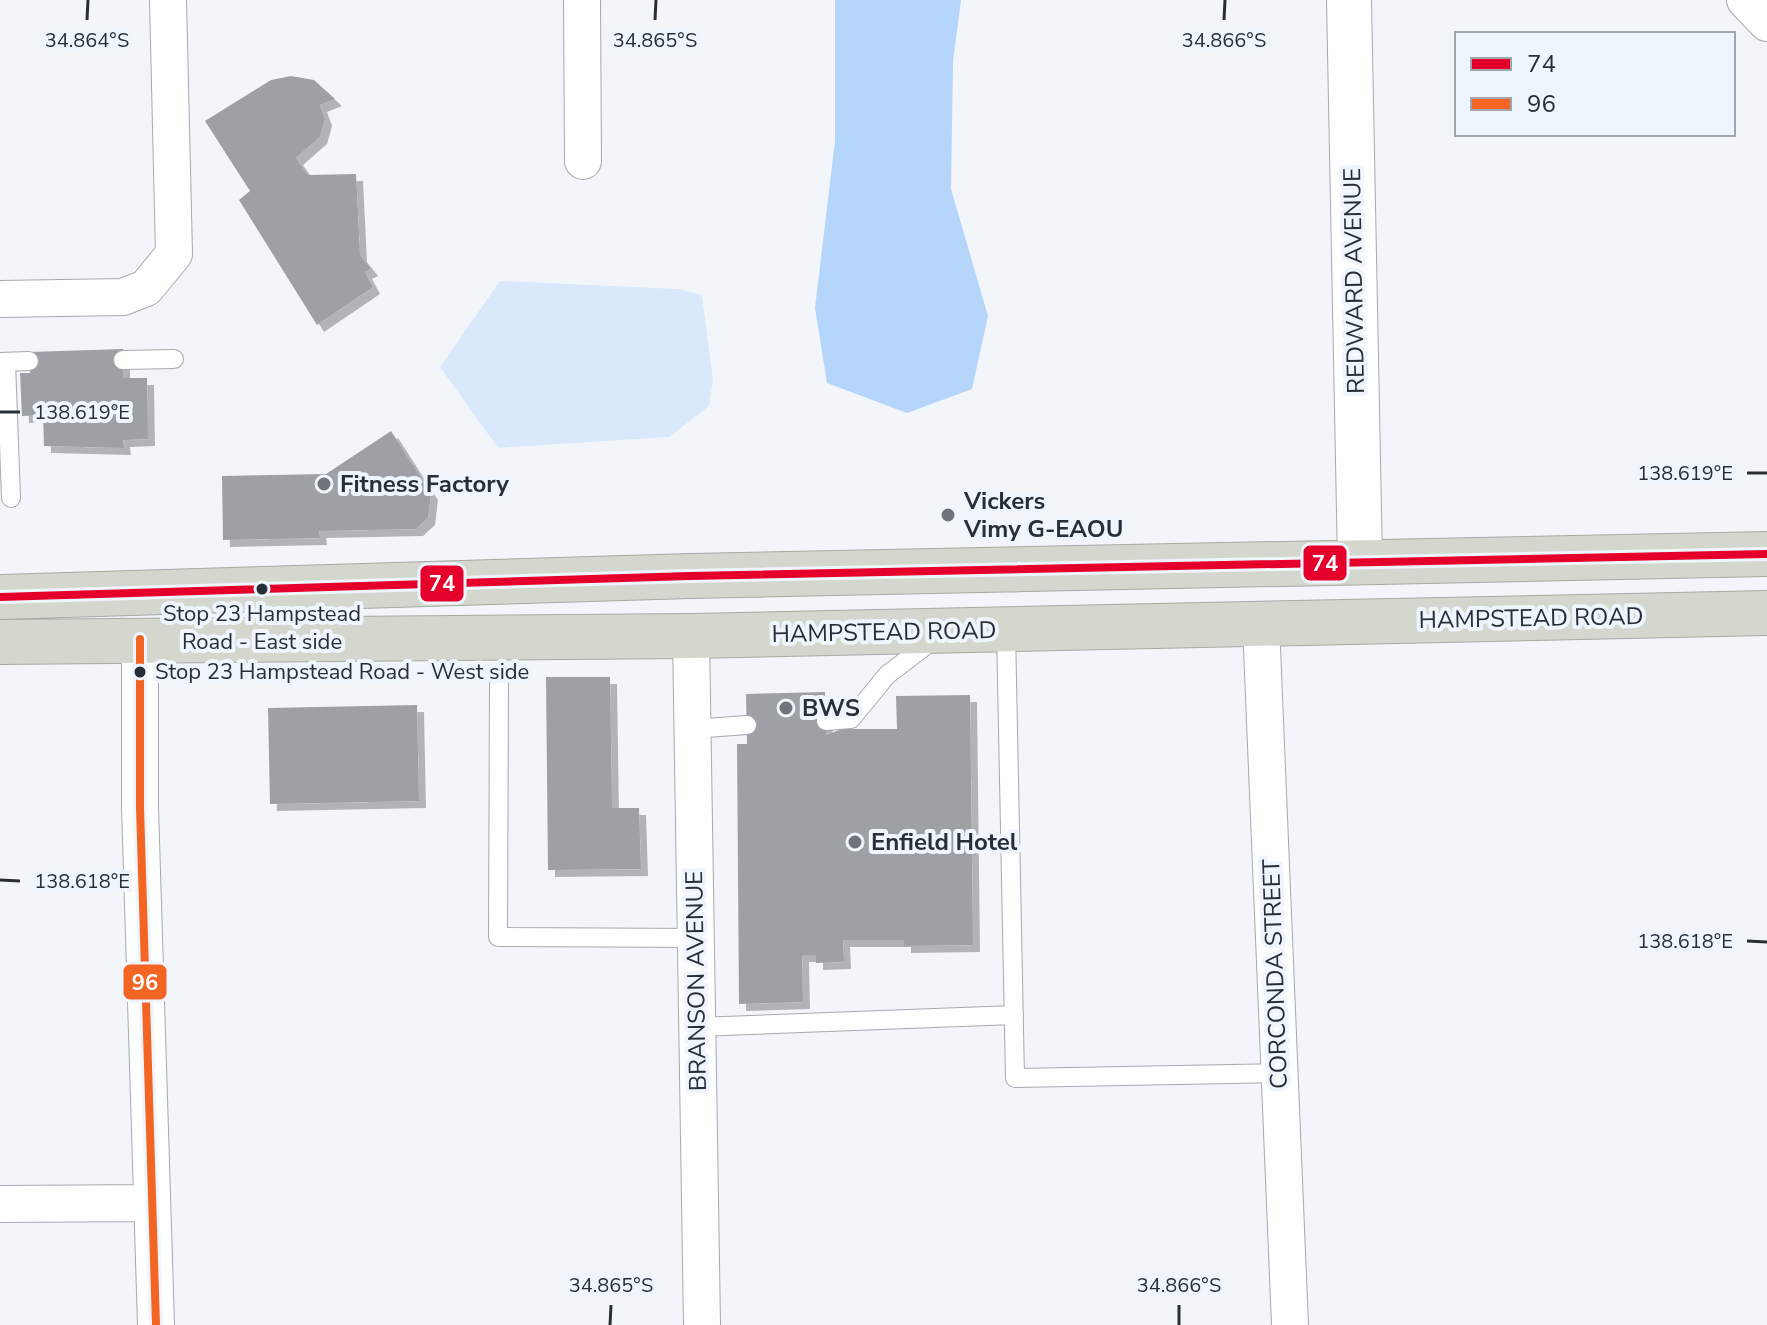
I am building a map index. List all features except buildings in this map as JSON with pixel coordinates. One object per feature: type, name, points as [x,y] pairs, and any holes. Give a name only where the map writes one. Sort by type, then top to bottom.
[{"type":"highway","points":[[0,597],[690,576],[1767,554]]},
{"type":"highway","points":[[1360,562],[1361,622]]},
{"type":"highway","points":[[1258,564],[1261,624]]},
{"type":"highway","points":[[690,576],[691,636]]},
{"type":"highway","name":"HAMPSTEAD ROAD","points":[[0,642],[691,636],[1767,613]]},
{"type":"street","points":[[0,299],[123,297],[146,288],[174,254],[168,0]]},
{"type":"street","points":[[582,0],[583,161]]},
{"type":"street","name":"REDWARD AVENUE","points":[[1349,0],[1360,562]]},
{"type":"street","points":[[1745,0],[1767,23]]},
{"type":"street","name":"CORCONDA STREET","points":[[1261,624],[1290,1325]]},
{"type":"street","name":"BRANSON AVENUE","points":[[691,636],[702,1325]]},
{"type":"street","points":[[140,639],[140,807],[156,1325]]},
{"type":"street","points":[[0,1204],[152,1203]]},
{"type":"lane","points":[[123,360],[174,359]]},
{"type":"lane","points":[[11,498],[3,362],[29,361]]},
{"type":"lane","points":[[1006,630],[1015,1078],[1280,1073]]},
{"type":"lane","points":[[826,721],[851,719],[887,675],[945,631]]},
{"type":"lane","points":[[499,684],[498,937],[696,938]]},
{"type":"lane","points":[[692,729],[747,725]]},
{"type":"lane","points":[[697,1027],[1014,1015]]},
{"type":"shaded area","points":[[500,281],[678,289],[702,295],[713,380],[709,406],[669,437],[498,448],[440,367]]},
{"type":"water","points":[[835,0],[961,0],[953,61],[951,189],[988,316],[972,389],[907,413],[827,383],[815,308],[835,141]]},
{"type":"transit line","name":"74","points":[[0,597],[690,576],[1767,554]]},
{"type":"transit line","name":"96","points":[[140,639],[140,807],[156,1325]]},
{"type":"place","name":"Fitness Factory","points":[[324,484]]},
{"type":"place","name":"Vickers Vimy G-EAOU","points":[[948,515]]},
{"type":"place","name":"Stop 23 Hampstead Road - East side","points":[[262,589]]},
{"type":"place","name":"Stop 23 Hampstead Road - West side","points":[[140,672]]},
{"type":"place","name":"BWS","points":[[786,708]]},
{"type":"place","name":"Enfield Hotel","points":[[855,842]]}]
